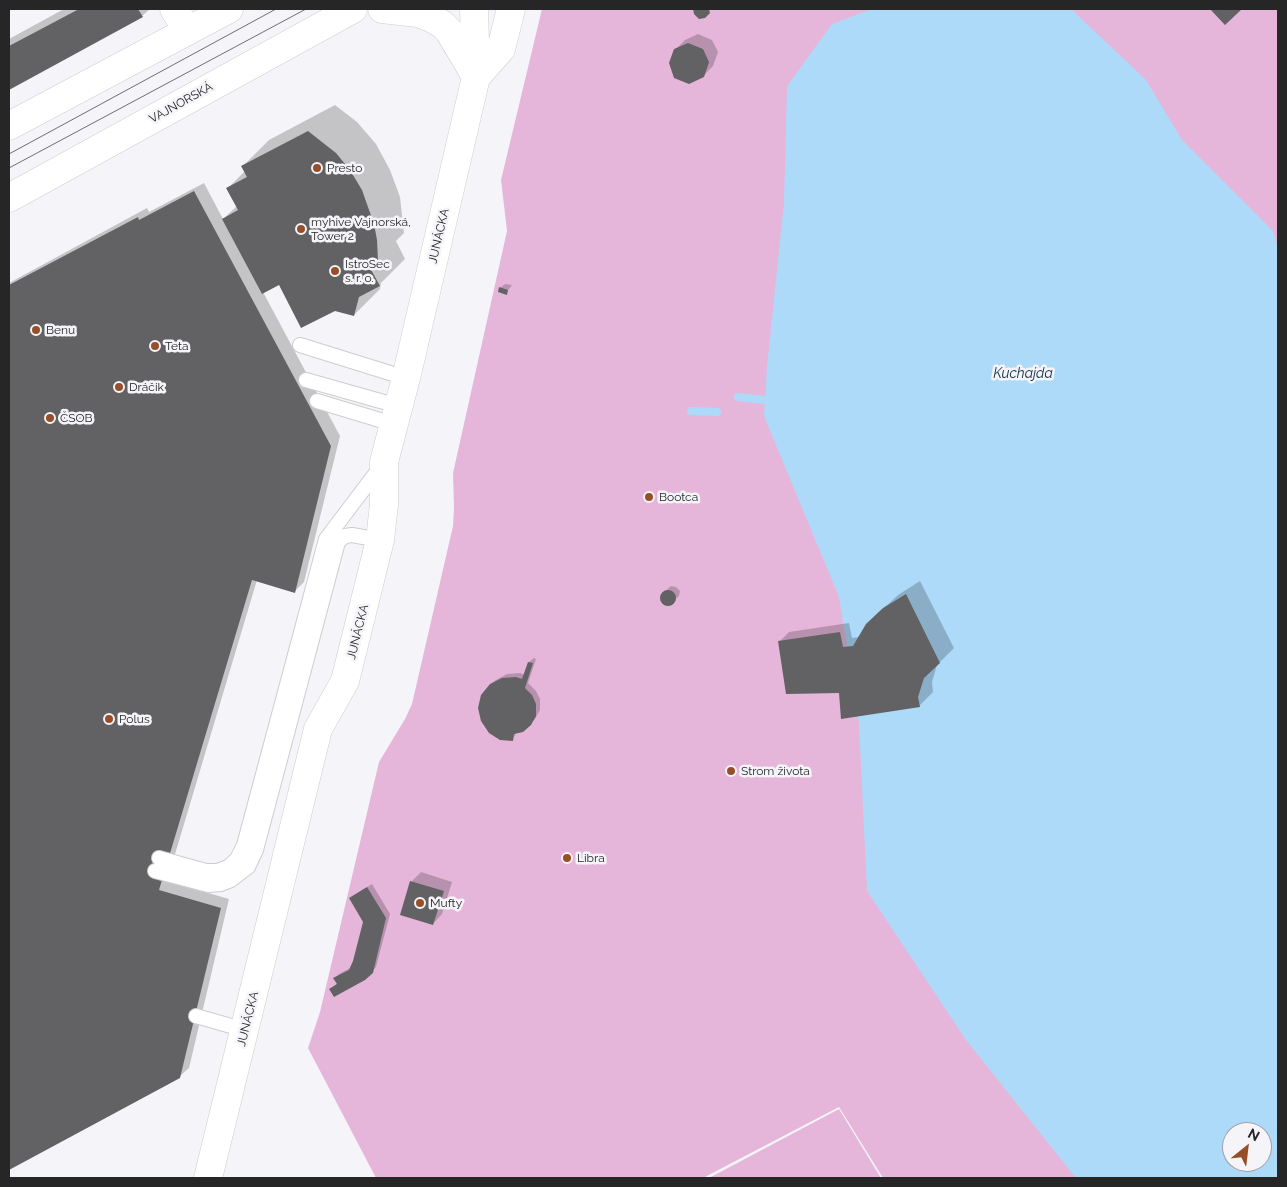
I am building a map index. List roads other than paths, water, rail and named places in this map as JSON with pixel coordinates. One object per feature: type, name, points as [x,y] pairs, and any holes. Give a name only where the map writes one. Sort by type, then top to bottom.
[{"type":"street","points":[[9,126],[181,20],[229,9]]},
{"type":"street","name":"VAJNORSKÁ","points":[[9,198],[353,9]]},
{"type":"street","points":[[382,9],[418,13],[442,24],[449,31],[476,77]]},
{"type":"street","name":"JUNÁCKA","points":[[208,1178],[318,729],[345,681],[380,540],[384,504],[384,462],[406,378],[476,77],[474,9]]},
{"type":"street","name":"JUNÁCKA","points":[[476,77],[501,49],[511,9]]},
{"type":"lane","points":[[300,345],[406,378]]},
{"type":"lane","points":[[306,380],[396,415]]},
{"type":"lane","points":[[317,401],[396,415]]},
{"type":"lane","points":[[157,865],[217,871],[228,867],[237,859],[244,845],[332,541],[384,462]]},
{"type":"lane","points":[[332,541],[352,535],[380,540]]},
{"type":"lane","points":[[196,1016],[245,1030]]},
{"type":"water","name":"Kuchajda","points":[[872,9],[1071,9],[1146,80],[1182,140],[1273,231],[1278,247],[1278,1178],[1076,1178],[966,1040],[867,891],[859,724],[839,597],[764,416],[767,366],[784,203],[787,86],[832,24]]},
{"type":"waterway","points":[[738,397],[765,400]]},
{"type":"waterway","points":[[691,411],[717,412]]},
{"type":"tram line","points":[[9,154],[276,9]]},
{"type":"tram line","points":[[9,168],[306,9]]},
{"type":"place","name":"Presto","points":[[317,168]]},
{"type":"place","name":"myhive Vajnorská, Tower 2","points":[[301,229]]},
{"type":"place","name":"IstroSec s. r. o.","points":[[335,271]]},
{"type":"place","name":"Benu","points":[[36,330]]},
{"type":"place","name":"Teta","points":[[155,346]]},
{"type":"place","name":"Dráčik","points":[[119,387]]},
{"type":"place","name":"ČSOB","points":[[50,418]]},
{"type":"place","name":"Bootca","points":[[649,497]]},
{"type":"place","name":"Polus","points":[[109,719]]},
{"type":"place","name":"Strom života","points":[[731,771]]},
{"type":"place","name":"Libra","points":[[567,858]]},
{"type":"place","name":"Mufty","points":[[420,903]]}]
